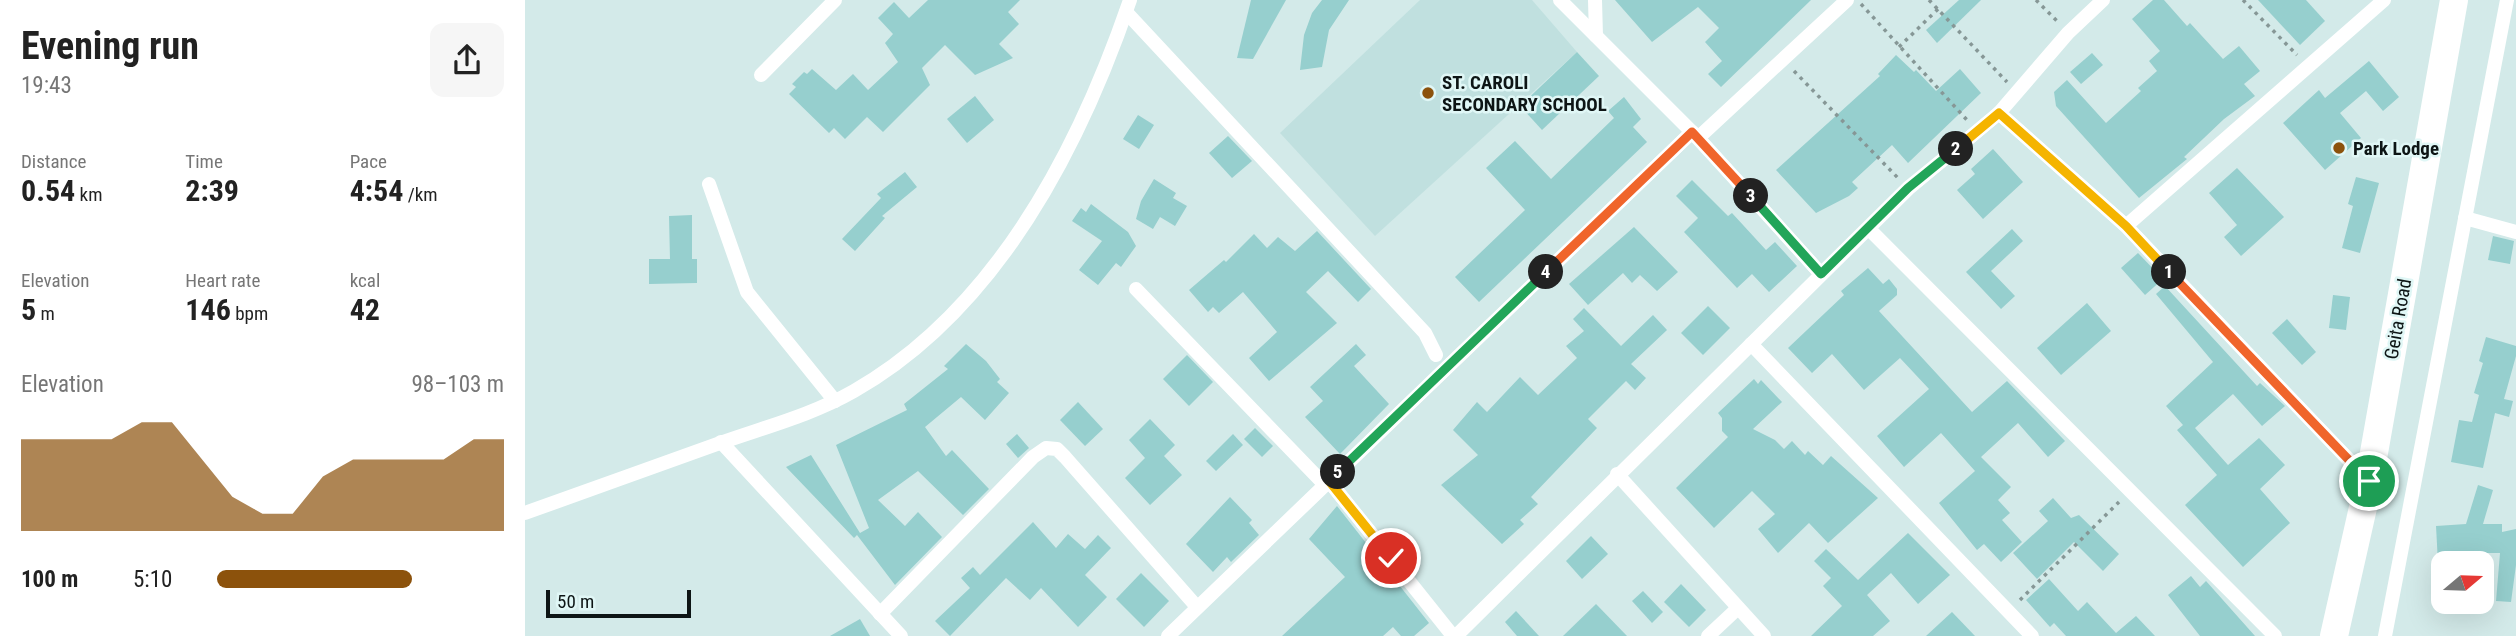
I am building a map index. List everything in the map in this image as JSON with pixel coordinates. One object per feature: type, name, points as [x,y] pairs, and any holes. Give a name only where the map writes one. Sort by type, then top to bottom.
[{"type":"highway","name":"Geita Road","points":[[2334,636],[2369,481],[2454,0]]},
{"type":"street","points":[[761,75],[835,0]]},
{"type":"street","points":[[1595,0],[1596,36]]},
{"type":"street","points":[[1168,636],[1695,135],[1847,0]]},
{"type":"street","points":[[1136,289],[1327,482],[1455,636],[1908,188],[1999,113],[2068,33],[2103,0]]},
{"type":"street","points":[[2126,226],[2384,0]]},
{"type":"street","points":[[2385,636],[2507,0]]},
{"type":"street","points":[[1564,1],[1695,135],[1821,274]]},
{"type":"street","points":[[526,509],[835,401],[905,355],[961,306],[1002,254],[1040,198],[1088,110],[1128,6],[1425,333],[1436,355]]},
{"type":"street","points":[[1999,113],[2126,226],[2369,481]]},
{"type":"street","points":[[709,184],[747,292],[835,401]]},
{"type":"street","points":[[2465,218],[2516,232]]},
{"type":"street","points":[[1869,229],[2275,636]]},
{"type":"street","points":[[1751,344],[2032,636]]},
{"type":"street","points":[[721,442],[901,636]]},
{"type":"street","points":[[880,614],[1033,457],[1046,448],[1057,449],[1065,457],[1197,607]]},
{"type":"street","points":[[1617,474],[1764,636]]},
{"type":"street","points":[[1708,636],[1738,608]]},
{"type":"path","points":[[1857,0],[1977,131]]},
{"type":"path","points":[[1929,0],[2017,92]]},
{"type":"path","points":[[2036,0],[2068,33]]},
{"type":"path","points":[[2243,0],[2308,67]]},
{"type":"path","points":[[1899,47],[1938,9]]},
{"type":"path","points":[[1782,60],[1908,188]]},
{"type":"path","points":[[2009,611],[2130,491]]},
{"type":"shaded area","name":"ST. CAROLI SECONDARY SCHOOL","points":[[1420,0],[1532,0],[1577,52],[1375,236],[1280,133]]},
{"type":"building","points":[[928,0],[1020,0],[1008,12],[1019,24],[999,44],[1013,58],[975,75],[945,45],[922,68],[930,85],[883,132],[867,117],[845,139],[834,128],[829,133],[789,94],[796,87],[792,84],[804,72],[807,74],[812,69],[836,90],[853,74],[868,90],[898,62],[885,43],[893,34],[878,18],[894,2],[909,18]]},
{"type":"building","points":[[1251,0],[1286,0],[1253,59],[1237,58]]},
{"type":"building","points":[[1322,0],[1349,0],[1329,30],[1322,67],[1300,70],[1304,35],[1312,13]]},
{"type":"building","points":[[1615,0],[1811,0],[1721,87],[1708,74],[1722,61],[1705,42],[1719,28],[1698,7],[1652,42]]},
{"type":"building","points":[[1959,0],[1981,0],[1937,43],[1926,30]]},
{"type":"building","points":[[2153,0],[2164,0],[2187,26],[2190,23],[2223,59],[2239,46],[2260,71],[2244,84],[2255,96],[2224,119],[2184,157],[2187,159],[2139,198],[2056,106],[2054,92],[2067,80],[2106,123],[2141,91],[2138,88],[2157,71],[2149,61],[2160,51],[2132,19]]},
{"type":"building","points":[[2258,0],[2306,0],[2325,21],[2300,45]]},
{"type":"building","points":[[1577,52],[1599,76],[1542,130],[1520,106]]},
{"type":"building","points":[[2092,53],[2103,65],[2081,84],[2070,72]]},
{"type":"building","points":[[1896,55],[1914,72],[1916,70],[1936,91],[1960,69],[1981,93],[1908,163],[1892,145],[1852,182],[1858,188],[1849,196],[1816,213],[1776,170],[1880,76],[1878,74]]},
{"type":"building","points":[[2369,61],[2399,97],[2383,111],[2366,91],[2340,113],[2361,138],[2325,170],[2283,123],[2319,90],[2325,98]]},
{"type":"building","points":[[975,96],[994,120],[967,143],[947,119]]},
{"type":"building","points":[[1624,97],[1641,119],[1633,127],[1647,142],[1479,302],[1455,277],[1525,210],[1486,168],[1515,141],[1551,179],[1614,118],[1608,111]]},
{"type":"building","points":[[1138,115],[1154,125],[1139,149],[1123,139]]},
{"type":"building","points":[[1228,136],[1252,161],[1232,178],[1209,153]]},
{"type":"building","points":[[1993,149],[2023,182],[1983,219],[1957,190],[1975,174],[1971,169]]},
{"type":"building","points":[[2237,168],[2284,217],[2241,256],[2224,237],[2237,225],[2209,193]]},
{"type":"building","points":[[905,172],[917,187],[882,216],[885,218],[855,251],[842,239],[881,198],[877,194]]},
{"type":"building","points":[[2356,177],[2379,183],[2360,253],[2342,248],[2353,206],[2348,204]]},
{"type":"building","points":[[1154,179],[1176,193],[1173,198],[1187,206],[1175,226],[1160,217],[1153,229],[1136,219],[1141,201]]},
{"type":"building","points":[[1692,180],[1728,216],[1732,213],[1766,250],[1775,242],[1797,266],[1769,292],[1752,274],[1737,288],[1684,232],[1698,218],[1676,196]]},
{"type":"building","points":[[1091,204],[1128,232],[1136,246],[1121,267],[1116,263],[1098,285],[1079,270],[1102,241],[1072,221],[1081,208],[1086,212]]},
{"type":"building","points":[[692,215],[692,259],[697,259],[697,283],[649,284],[649,259],[670,259],[669,216]]},
{"type":"building","points":[[1634,227],[1678,272],[1657,291],[1640,275],[1632,283],[1623,273],[1588,305],[1569,284]]},
{"type":"building","points":[[2012,229],[2023,241],[1991,271],[2015,296],[2001,309],[1966,272]]},
{"type":"building","points":[[1317,231],[1371,289],[1358,302],[1328,271],[1306,292],[1337,323],[1269,381],[1249,358],[1277,332],[1243,292],[1219,313],[1213,307],[1208,312],[1189,290],[1224,260],[1226,262],[1254,234],[1267,248],[1278,237],[1295,251]]},
{"type":"building","points":[[2493,236],[2514,241],[2510,264],[2488,260]]},
{"type":"building","points":[[2138,253],[2163,279],[2145,295],[2121,268]]},
{"type":"building","points":[[1868,268],[1883,284],[1889,279],[1897,289],[1897,295],[1879,311],[1972,412],[2007,381],[2065,441],[2048,457],[2018,423],[1981,457],[2011,487],[1998,500],[2010,513],[2002,520],[2022,542],[2001,562],[1984,544],[1977,550],[1939,503],[1975,471],[1941,433],[1904,467],[1877,436],[1929,389],[1900,358],[1864,390],[1832,354],[1812,373],[1788,348],[1844,295],[1841,291]]},
{"type":"building","points":[[2165,286],[2257,386],[2260,383],[2285,406],[2262,426],[2233,394],[2195,428],[2228,465],[2259,438],[2285,465],[2260,489],[2290,523],[2243,567],[2185,505],[2217,475],[2177,430],[2183,425],[2166,406],[2213,362],[2156,294]]},
{"type":"building","points":[[2333,295],[2350,297],[2346,330],[2329,328]]},
{"type":"building","points":[[2087,303],[2111,331],[2061,375],[2037,348]]},
{"type":"building","points":[[1708,306],[1730,328],[1703,355],[1681,333]]},
{"type":"building","points":[[1584,308],[1621,346],[1653,315],[1667,330],[1631,364],[1646,378],[1635,390],[1626,381],[1588,419],[1597,428],[1531,497],[1538,504],[1520,520],[1524,524],[1502,544],[1441,485],[1478,455],[1453,430],[1477,402],[1487,412],[1520,377],[1538,395],[1577,358],[1566,346],[1584,331],[1573,319]]},
{"type":"building","points":[[2287,319],[2316,352],[2302,365],[2272,333]]},
{"type":"building","points":[[2486,337],[2516,346],[2516,356],[2504,399],[2513,401],[2509,417],[2495,413],[2483,468],[2451,462],[2459,420],[2472,422],[2479,395],[2474,393],[2483,363],[2479,361]]},
{"type":"building","points":[[966,344],[986,361],[1000,379],[997,382],[1009,393],[985,420],[961,397],[925,427],[946,456],[952,450],[989,489],[963,515],[918,471],[878,500],[905,526],[918,512],[942,537],[895,585],[857,535],[854,538],[786,467],[811,455],[860,533],[869,528],[836,445],[907,410],[904,404],[948,369],[944,366]]},
{"type":"building","points":[[1356,344],[1366,355],[1354,366],[1389,404],[1340,454],[1305,417],[1323,401],[1310,387]]},
{"type":"building","points":[[1187,355],[1213,382],[1189,406],[1163,379]]},
{"type":"building","points":[[1754,379],[1758,384],[1761,380],[1782,402],[1753,429],[1775,440],[1784,449],[1792,441],[1805,455],[1808,451],[1823,465],[1831,456],[1878,498],[1828,543],[1809,523],[1778,553],[1758,529],[1775,514],[1752,491],[1714,528],[1676,488],[1728,437],[1722,431],[1722,418],[1718,413]]},
{"type":"building","points":[[1078,402],[1103,429],[1085,446],[1060,420]]},
{"type":"building","points":[[1150,419],[1175,445],[1164,456],[1182,475],[1150,505],[1125,478],[1145,458],[1129,440]]},
{"type":"building","points":[[1255,428],[1273,446],[1262,457],[1244,439]]},
{"type":"building","points":[[1017,434],[1029,448],[1018,458],[1006,444]]},
{"type":"building","points":[[1233,434],[1243,445],[1216,471],[1206,461]]},
{"type":"building","points":[[2478,485],[2493,490],[2483,524],[2502,524],[2502,532],[2516,529],[2516,565],[2511,602],[2496,601],[2500,553],[2437,551],[2436,526],[2466,524]]},
{"type":"building","points":[[1230,497],[1252,520],[1249,523],[1259,535],[1231,562],[1227,557],[1213,572],[1186,544]]},
{"type":"building","points":[[2053,498],[2071,518],[2079,515],[2119,554],[2103,571],[2074,542],[2037,579],[2013,553],[2048,521],[2039,511]]},
{"type":"building","points":[[1337,506],[1429,623],[1414,636],[1401,636],[1393,627],[1383,636],[1282,636],[1345,577],[1309,539]]},
{"type":"building","points":[[1033,522],[1056,548],[1068,534],[1085,549],[1098,535],[1111,548],[1085,575],[1107,597],[1078,627],[1041,588],[1030,600],[1006,578],[950,636],[935,621],[970,588],[961,578],[973,567],[980,575]]},
{"type":"building","points":[[1908,533],[1950,575],[1918,604],[1891,573],[1867,595],[1890,621],[1873,636],[1811,636],[1842,606],[1823,586],[1831,578],[1814,561],[1826,549],[1858,580]]},
{"type":"building","points":[[1591,536],[1608,554],[1582,579],[1566,561]]},
{"type":"building","points":[[1141,573],[1169,601],[1144,627],[1116,599]]},
{"type":"building","points":[[2191,576],[2200,587],[2206,581],[2255,636],[2200,636],[2168,595]]},
{"type":"building","points":[[2049,579],[2078,611],[2087,602],[2116,633],[2136,616],[2155,636],[2066,636],[2054,623],[2050,627],[2026,600]]},
{"type":"building","points":[[1681,584],[1706,610],[1689,627],[1664,602]]},
{"type":"building","points":[[1643,591],[1663,612],[1652,623],[1632,601]]},
{"type":"building","points":[[1596,604],[1627,636],[1563,636]]},
{"type":"building","points":[[1516,611],[1539,636],[1517,636],[1505,622]]},
{"type":"building","points":[[1952,612],[1975,636],[1926,636]]},
{"type":"building","points":[[860,619],[870,636],[830,636]]},
{"type":"place","name":"ST. CAROLI SECONDARY SCHOOL","points":[[1428,93]]},
{"type":"place","name":"Park Lodge","points":[[2339,148]]},
{"type":"route","points":[[1391,558],[1329,481],[1692,132],[1821,274],[1908,188],[1999,113],[2126,226],[2369,481]]}]
